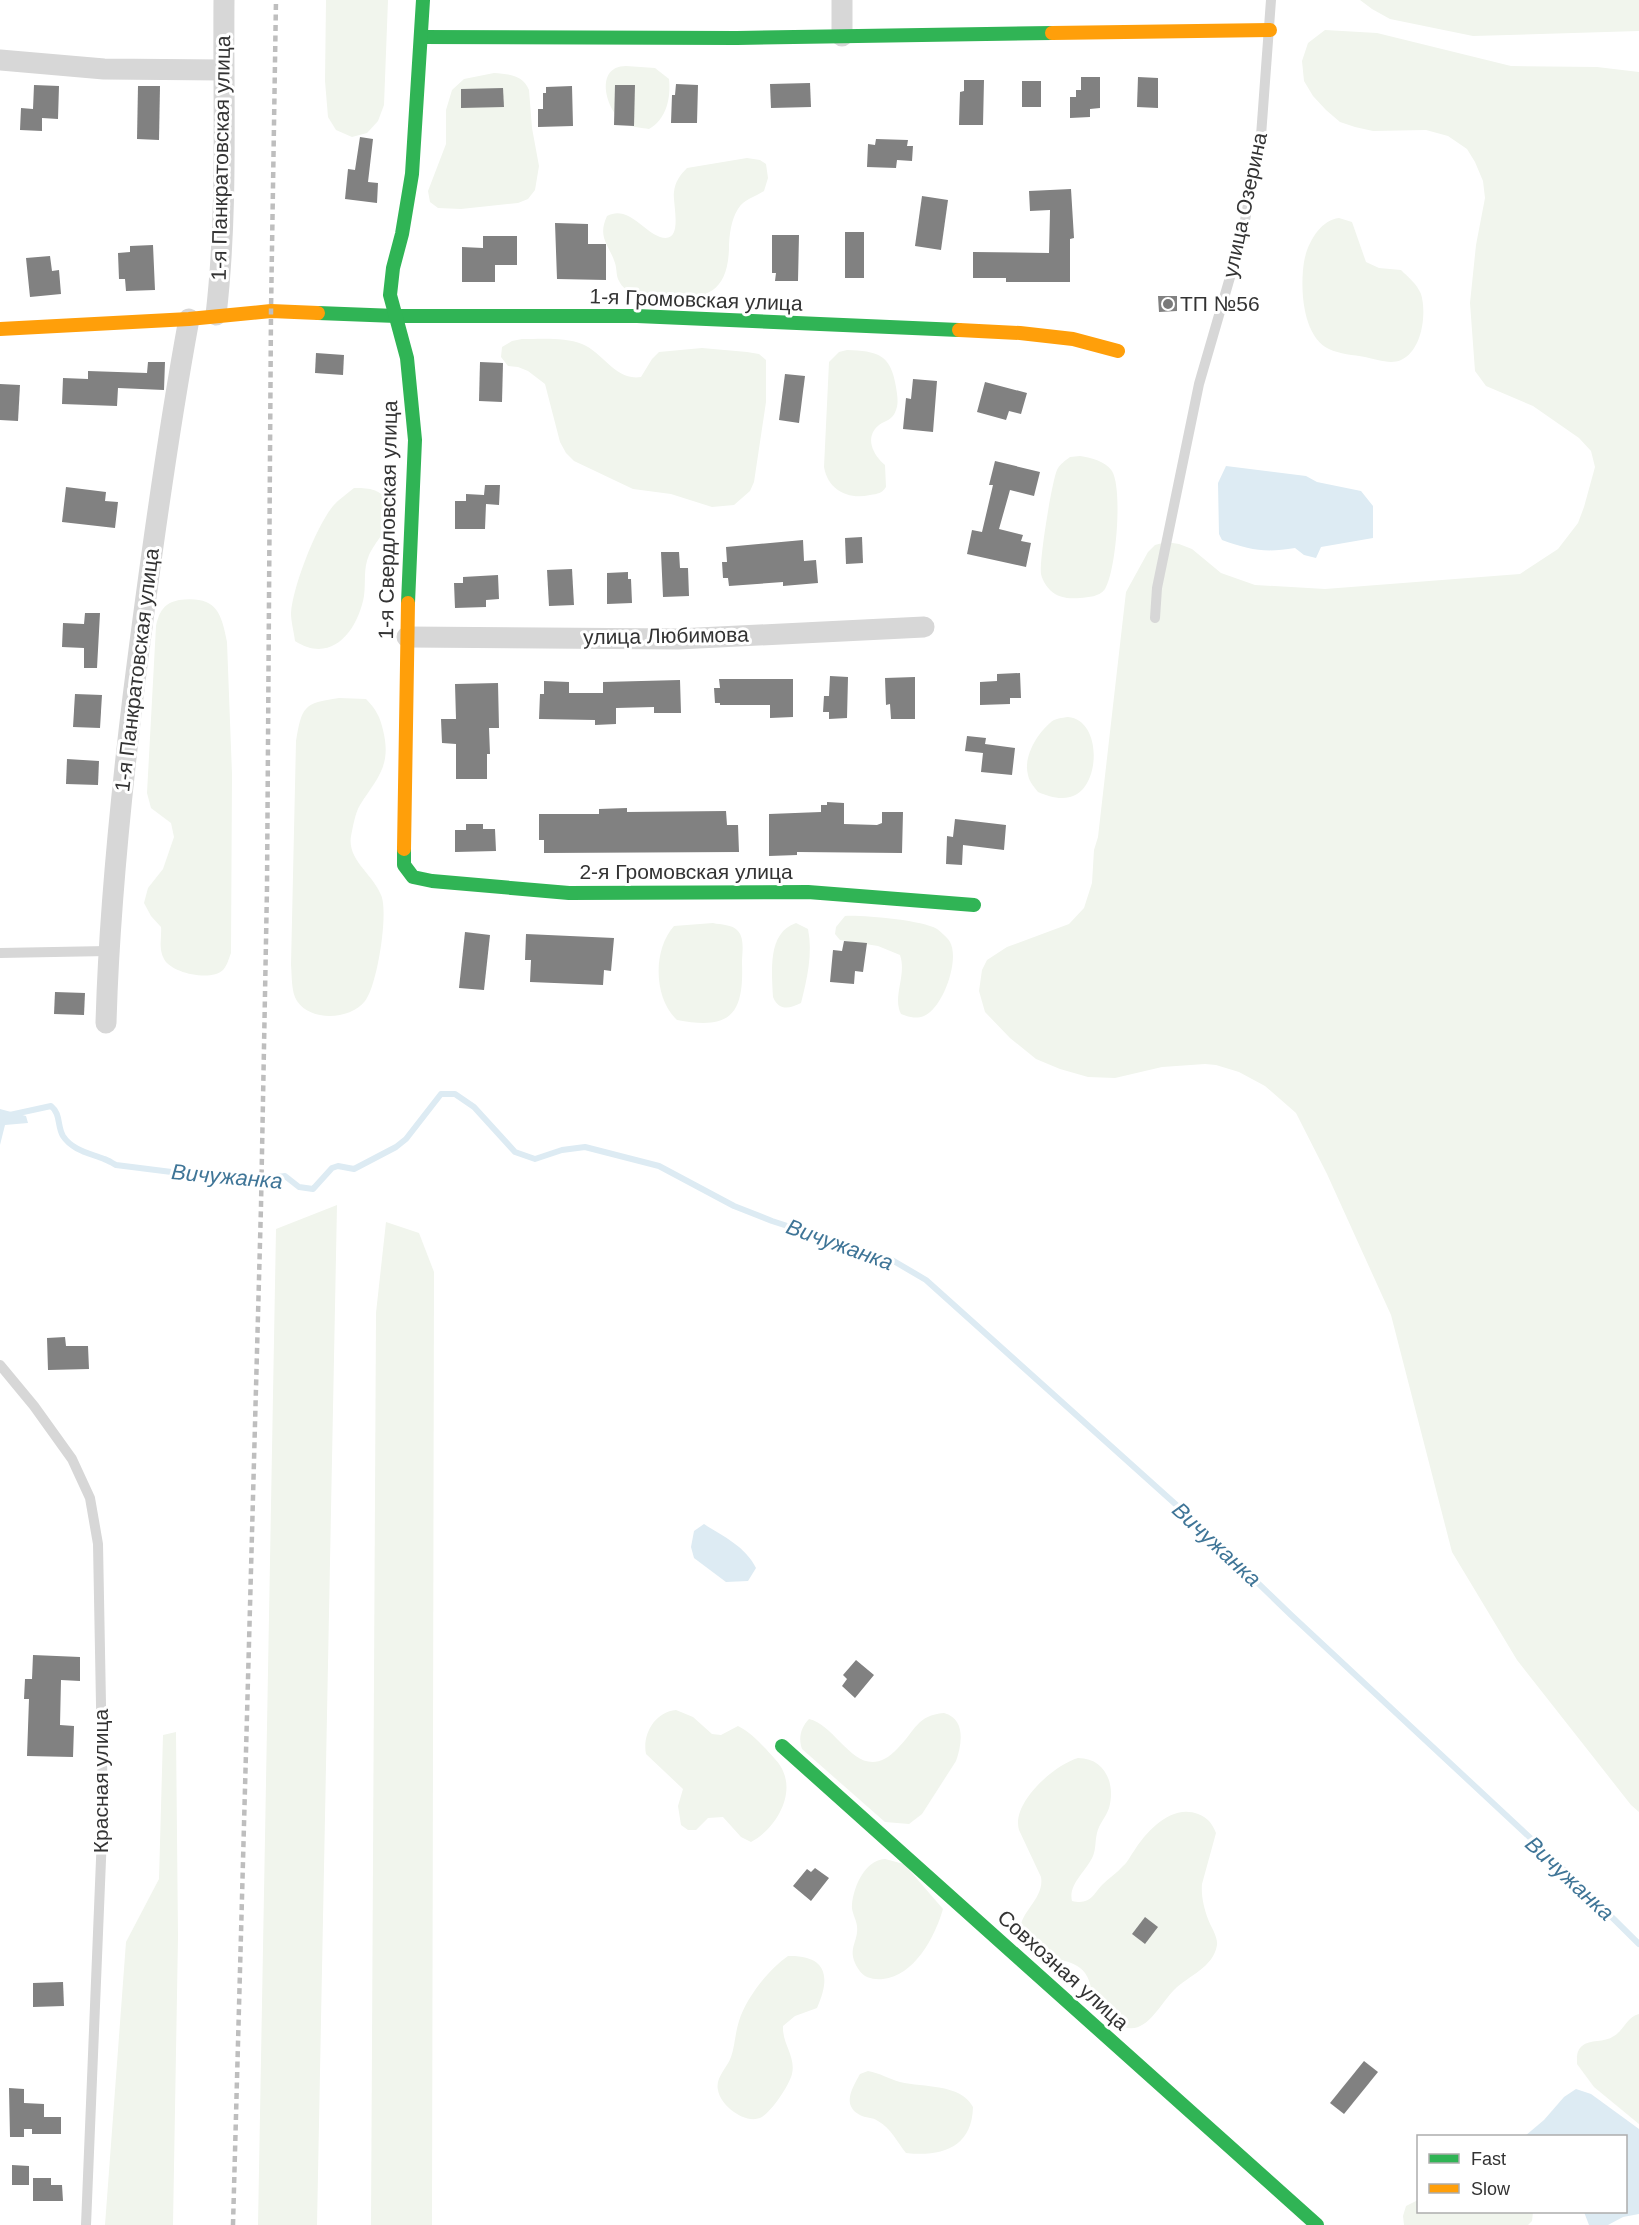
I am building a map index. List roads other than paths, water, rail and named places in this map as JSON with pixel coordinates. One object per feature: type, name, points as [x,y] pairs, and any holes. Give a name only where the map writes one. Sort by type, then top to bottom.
[{"type":"street","name":"1-я Панкратовская улица","points":[[216,315],[220,279],[224,0]]},
{"type":"street","name":"1-я Свердловская улица","points":[[404,865],[407,637],[415,440],[407,358],[390,295],[393,268],[402,234],[412,174],[423,0]]},
{"type":"street","points":[[842,0],[842,36]]},
{"type":"street","points":[[422,37],[737,38],[1270,30]]},
{"type":"street","points":[[0,60],[104,69],[224,70]]},
{"type":"street","name":"1-я Громовская улица","points":[[0,329],[189,319],[271,311],[396,316],[637,316],[986,332],[1073,339],[1118,351]]},
{"type":"street","name":"1-я Панкратовская улица","points":[[106,1023],[108,951],[117,832],[151,547],[189,319]]},
{"type":"street","name":"улица Любимова","points":[[407,637],[678,639],[924,627]]},
{"type":"street","name":"2-я Громовская улица","points":[[404,865],[413,877],[432,881],[569,893],[808,892],[974,905]]},
{"type":"street","name":"Совхозная улица","points":[[782,1746],[1317,2225]]},
{"type":"lane","name":"улица Озерина","points":[[1155,618],[1157,588],[1199,384],[1242,236],[1261,136],[1271,0]]},
{"type":"lane","points":[[0,953],[108,951]]},
{"type":"lane","name":"Красная улица","points":[[0,1365],[34,1406],[72,1459],[90,1498],[98,1544],[103,1810],[86,2225]]},
{"type":"waterway","name":"Вичужанка","points":[[0,1117],[51,1106],[56,1113],[63,1136],[71,1145],[116,1165],[243,1181],[285,1176],[299,1187],[313,1189],[332,1168],[338,1166],[354,1169],[396,1147],[406,1139],[441,1094],[455,1094],[474,1107],[515,1152],[535,1159],[562,1150],[585,1147],[659,1166],[734,1206],[772,1221],[892,1260],[926,1280],[1182,1510],[1553,1859],[1639,1944]]},
{"type":"railway","points":[[233,2225],[261,1206],[267,888],[271,311],[276,0]]},
{"type":"place","name":"ТП №56","points":[[1168,304]]}]
